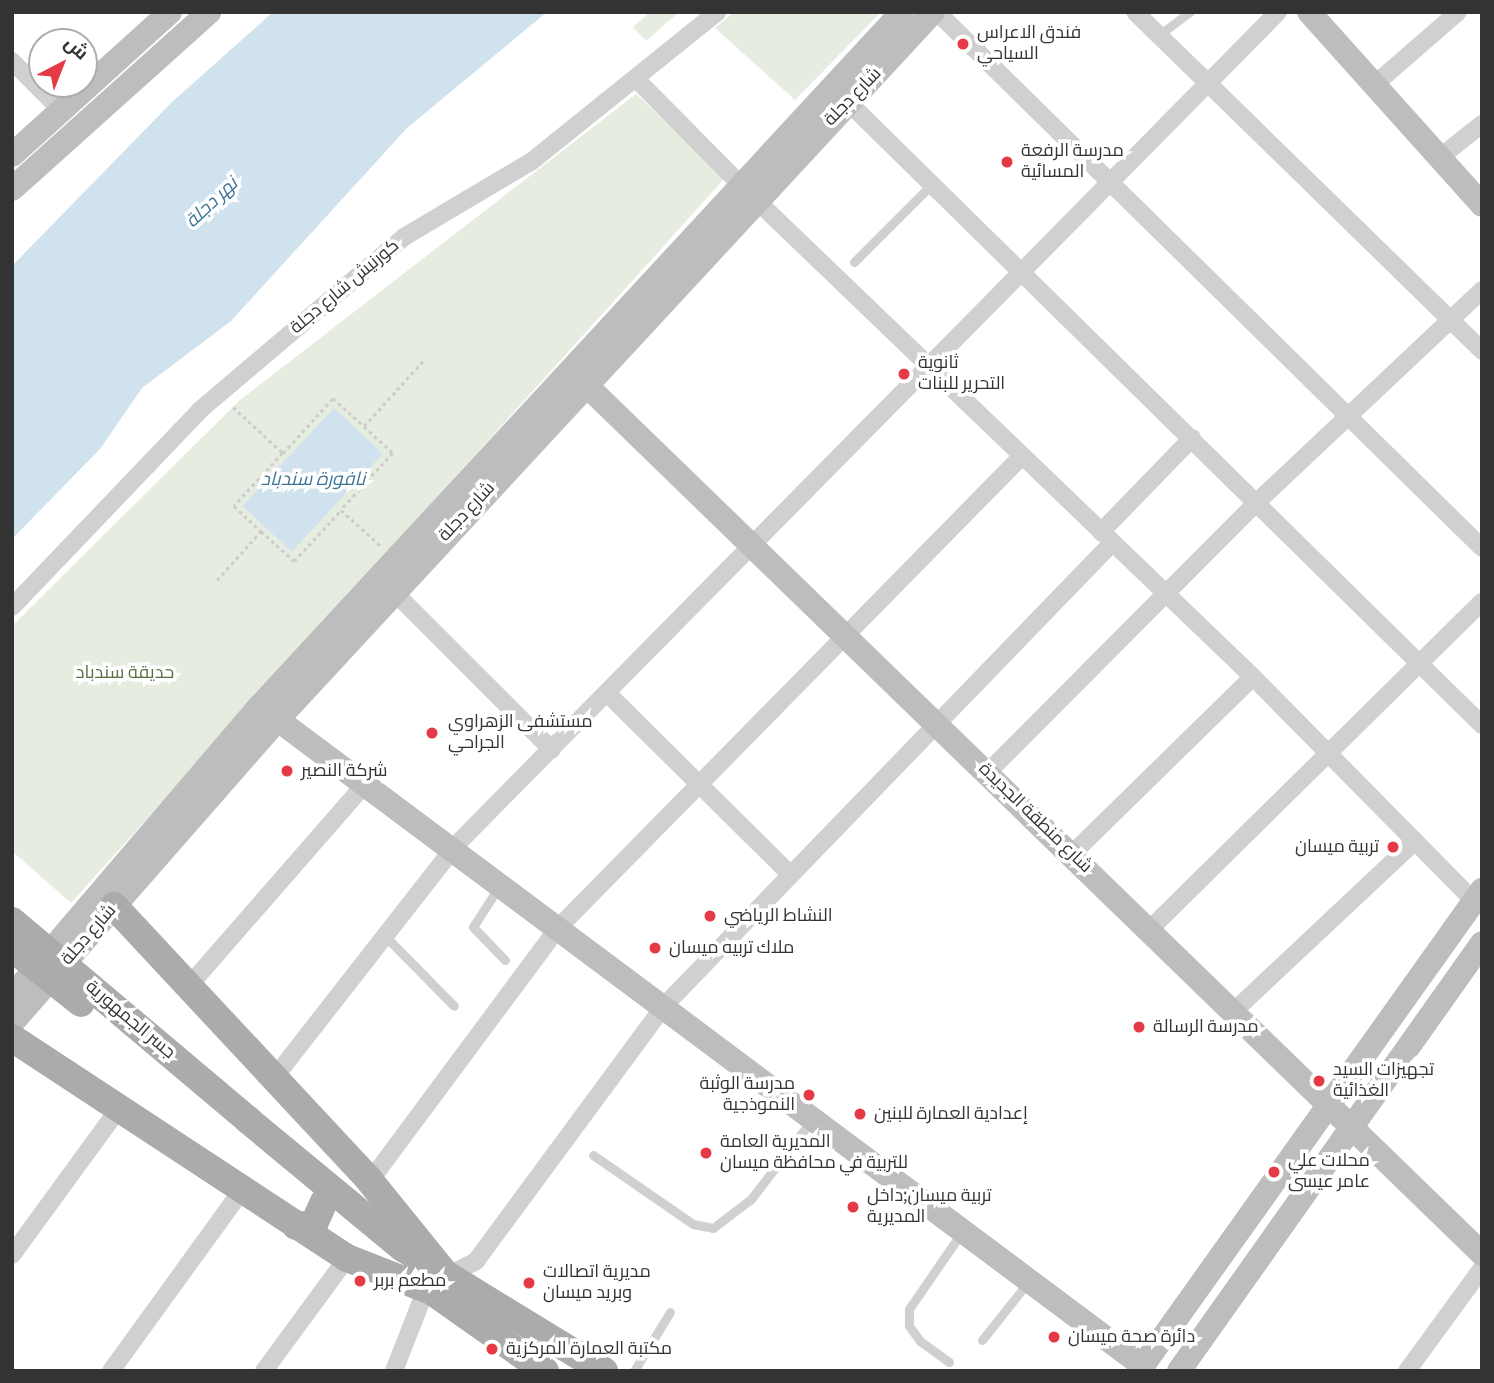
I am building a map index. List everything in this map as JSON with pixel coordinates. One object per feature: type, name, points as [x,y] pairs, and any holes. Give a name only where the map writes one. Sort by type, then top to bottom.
[{"type":"main road","points":[[114,906],[187,988],[370,1181],[436,1282]]},
{"type":"main road","name":"جسر الجمهورية","points":[[12,921],[243,1125]]},
{"type":"main road","name":"جسر الجمهورية","points":[[12,948],[243,1125]]},
{"type":"main road","points":[[12,1038],[347,1258],[436,1282]]},
{"type":"main road","points":[[243,1125],[324,1202],[436,1282],[604,1371]]},
{"type":"main road","points":[[243,1125],[545,1371]]},
{"type":"main road","points":[[296,1226],[314,1224],[324,1202]]},
{"type":"street","points":[[12,155],[170,12]]},
{"type":"street","points":[[12,189],[209,12]]},
{"type":"street","name":"كورنيش شارع دجلة","points":[[12,607],[200,410],[404,237],[532,160],[638,81],[717,12]]},
{"type":"street","name":"شارع دجلة","points":[[12,1023],[114,906],[268,713],[394,592],[584,384],[902,12]]},
{"type":"street","points":[[935,12],[1482,548]]},
{"type":"street","name":"شارع دجلة","points":[[12,996],[747,191],[848,102],[935,12]]},
{"type":"street","points":[[1135,12],[1482,351]]},
{"type":"street","points":[[274,1078],[455,846],[754,547],[1278,12]]},
{"type":"street","points":[[1309,12],[1482,205]]},
{"type":"street","points":[[1374,85],[1458,12]]},
{"type":"street","points":[[12,61],[60,109]]},
{"type":"street","points":[[268,713],[364,785],[455,846],[558,928],[1030,1281],[1141,1368],[1326,1105],[1478,896],[1415,841],[1253,677],[1163,597],[1106,538],[747,191],[638,81]]},
{"type":"street","points":[[848,102],[1024,271],[1255,504],[1482,725]]},
{"type":"street","points":[[1439,158],[1482,124]]},
{"type":"street","points":[[988,772],[1255,504],[1449,317],[1482,290]]},
{"type":"street","name":"شارع منطقة الجديدة","points":[[584,384],[988,772],[1326,1105],[1482,1254]]},
{"type":"street","points":[[394,1371],[436,1282],[476,1261],[664,1006],[1106,538],[1192,438]]},
{"type":"street","points":[[370,1181],[558,928],[848,637],[1021,457]]},
{"type":"street","points":[[394,592],[552,750]]},
{"type":"street","points":[[1149,930],[1331,757],[1482,602]]},
{"type":"street","points":[[1072,854],[1253,677]]},
{"type":"street","points":[[608,694],[789,873]]},
{"type":"street","points":[[187,988],[364,785]]},
{"type":"street","points":[[1233,1012],[1415,841]]},
{"type":"street","points":[[1179,1371],[1482,943]]},
{"type":"street","points":[[12,1255],[120,1107]]},
{"type":"street","points":[[111,1371],[242,1190]]},
{"type":"street","points":[[264,1371],[347,1258]]},
{"type":"street","points":[[1407,1371],[1482,1268]]},
{"type":"lane","points":[[1158,35],[1190,12]]},
{"type":"lane","points":[[854,262],[933,184]]},
{"type":"lane","points":[[501,884],[473,927],[505,960]]},
{"type":"lane","points":[[385,936],[454,1006]]},
{"type":"lane","points":[[593,1155],[693,1224],[713,1228],[751,1199],[814,1118]]},
{"type":"lane","points":[[949,1362],[920,1341],[909,1326],[909,1310],[963,1231]]},
{"type":"lane","points":[[982,1340],[1030,1281]]},
{"type":"lane","points":[[634,1371],[670,1312]]},
{"type":"path","points":[[364,426],[423,361]]},
{"type":"path","points":[[333,398],[393,453],[294,561],[234,506],[283,453],[333,398]]},
{"type":"path","points":[[233,407],[283,453]]},
{"type":"path","points":[[341,510],[386,551]]},
{"type":"path","points":[[217,580],[261,531]]},
{"type":"green space","points":[[650,12],[679,12],[646,41],[633,27]]},
{"type":"green space","points":[[734,12],[881,12],[795,100],[715,28]]},
{"type":"green space","name":"حديقة سندباد","points":[[636,94],[725,178],[71,903],[12,851],[12,626],[240,400]]},
{"type":"water","name":"نهر دجلة","points":[[273,12],[547,12],[407,128],[231,321],[142,388],[100,449],[12,539],[12,266],[172,102]]},
{"type":"water","name":"نافورة سندباد","points":[[334,408],[383,454],[292,552],[243,506]]},
{"type":"place","name":"فندق الاعراس السياحي","points":[[963,44]]},
{"type":"place","name":"مدرسة الرفعة المسائية","points":[[1007,162]]},
{"type":"place","name":"ثانوية التحرير للبنات","points":[[904,374]]},
{"type":"place","name":"مستشفى الزهراوي الجراحي","points":[[432,733]]},
{"type":"place","name":"شركة النصير","points":[[287,771]]},
{"type":"place","name":"تربية ميسان","points":[[1393,847]]},
{"type":"place","name":"النشاط الرياضي","points":[[710,916]]},
{"type":"place","name":"ملاك تربيه ميسان","points":[[655,948]]},
{"type":"place","name":"مدرسة الرسالة","points":[[1139,1027]]},
{"type":"place","name":"تجهيزات السيد الغذائية","points":[[1319,1081]]},
{"type":"place","name":"مدرسة الوثبة النموذجية","points":[[809,1095]]},
{"type":"place","name":"إعدادية العمارة للبنين","points":[[860,1114]]},
{"type":"place","name":"المديرية العامة للتربية في محافظة ميسان","points":[[706,1153]]},
{"type":"place","name":"محلات علي عامر عيسى","points":[[1274,1172]]},
{"type":"place","name":"تربية ميسان;داخل المديرية","points":[[853,1207]]},
{"type":"place","name":"مطعم بربر","points":[[360,1281]]},
{"type":"place","name":"مديرية اتصالات وبريد ميسان","points":[[529,1283]]},
{"type":"place","name":"دائرة صحة ميسان","points":[[1054,1337]]},
{"type":"place","name":"مكتبة العمارة المركزية","points":[[492,1349]]}]
